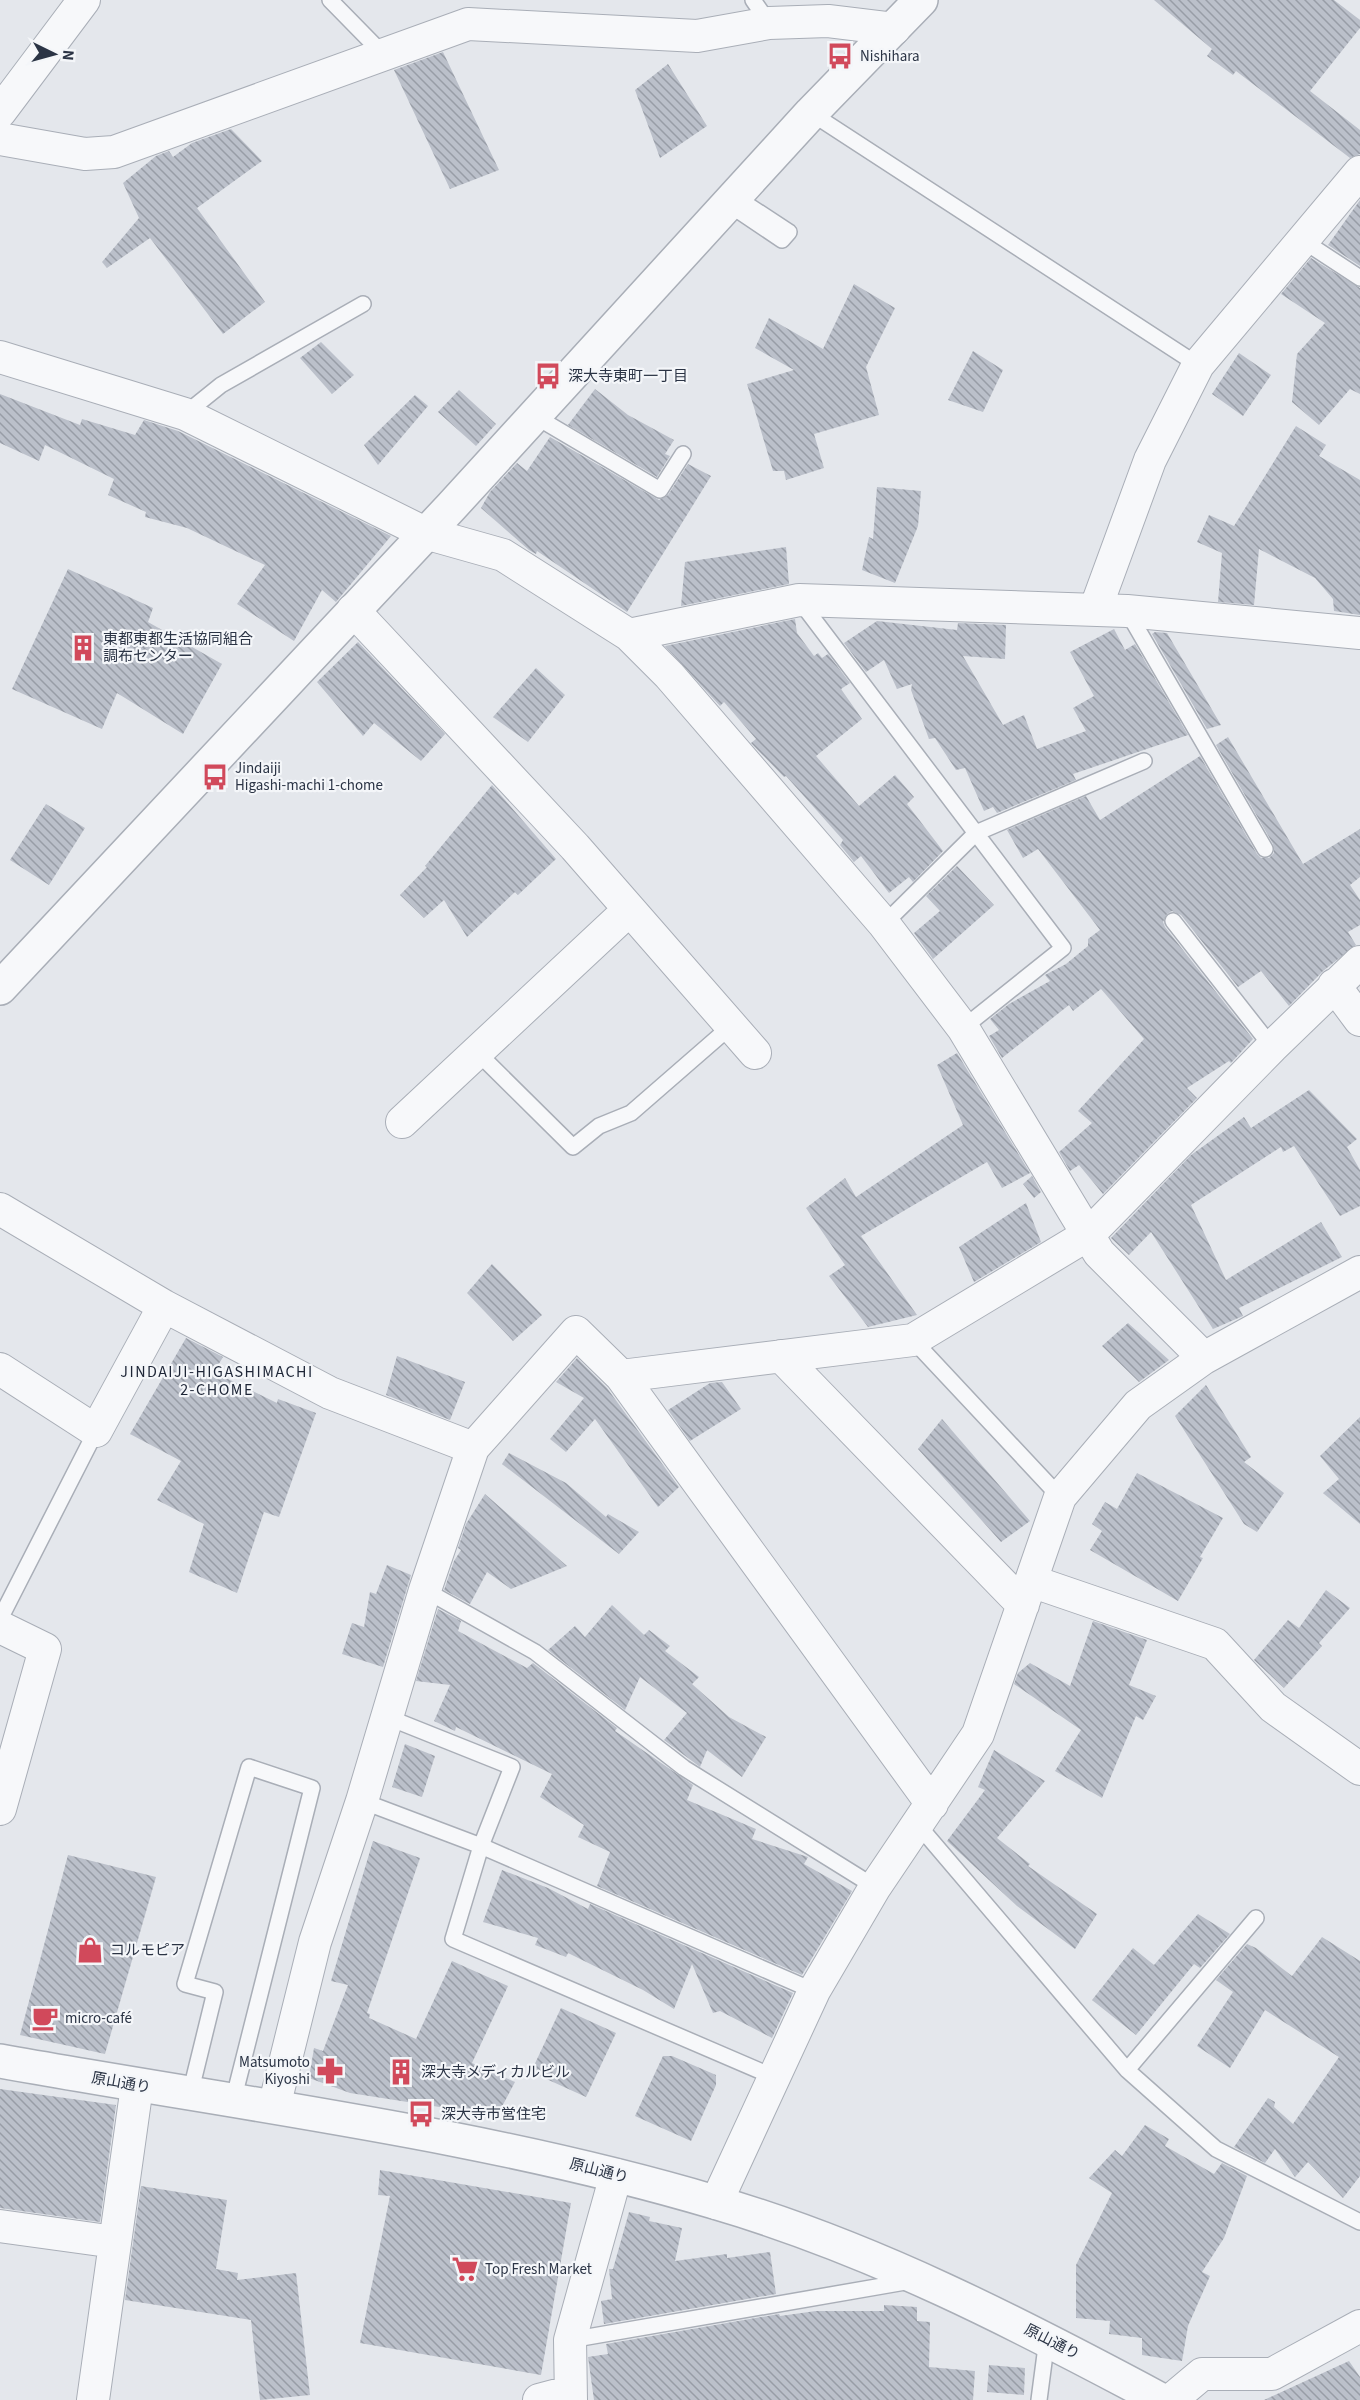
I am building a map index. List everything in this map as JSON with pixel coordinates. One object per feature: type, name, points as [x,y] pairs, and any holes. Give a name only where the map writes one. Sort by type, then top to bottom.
[{"type":"street","points":[[0,112],[84,0]]},
{"type":"street","points":[[0,988],[425,533],[811,113],[921,0]]},
{"type":"street","points":[[0,139],[86,154],[114,152],[468,24],[697,36],[761,11],[894,29]]},
{"type":"street","points":[[1095,610],[1150,460],[1198,365],[1360,172]]},
{"type":"street","points":[[0,357],[185,414],[425,533],[503,555],[629,635],[669,675],[884,924],[963,1028],[1099,1253],[1204,1358]]},
{"type":"street","points":[[629,635],[799,600],[1127,611],[1360,633]]},
{"type":"street","points":[[353,610],[575,847],[755,1053]]},
{"type":"street","points":[[402,1122],[629,910]]},
{"type":"street","points":[[621,1376],[913,1340],[1089,1234],[1272,1047],[1360,962]]},
{"type":"street","points":[[1334,985],[1360,1020]]},
{"type":"street","points":[[0,1209],[164,1306],[330,1393],[473,1448]]},
{"type":"street","points":[[716,2203],[814,1991],[875,1887],[978,1734],[1060,1497],[1138,1404],[1204,1358],[1360,1272]]},
{"type":"street","points":[[0,1369],[96,1431],[164,1306]]},
{"type":"street","points":[[274,2108],[315,1942],[362,1801],[425,1590],[473,1448],[576,1332],[621,1376],[925,1815]]},
{"type":"street","points":[[781,1356],[1027,1593],[1215,1644],[1274,1707],[1360,1769]]},
{"type":"street","points":[[0,1627],[45,1649],[0,1809]]},
{"type":"street","name":"原山通り","points":[[0,2061],[449,2137],[615,2175],[716,2203],[794,2228],[923,2279],[1047,2339],[1161,2400]]},
{"type":"street","points":[[93,2400],[137,2086]]},
{"type":"street","points":[[539,2400],[570,2396],[570,2340],[615,2175]]},
{"type":"street","points":[[0,2226],[115,2242]]},
{"type":"street","points":[[1171,2400],[1202,2374],[1272,2374],[1360,2326]]},
{"type":"lane","points":[[330,0],[383,54]]},
{"type":"lane","points":[[811,113],[1198,365]]},
{"type":"lane","points":[[1302,240],[1360,278]]},
{"type":"lane","points":[[185,414],[221,385],[363,304]]},
{"type":"lane","points":[[533,415],[660,490],[683,454]]},
{"type":"lane","points":[[799,600],[1063,948],[963,1028]]},
{"type":"lane","points":[[1127,611],[1265,849]]},
{"type":"lane","points":[[884,924],[976,833],[1144,761]]},
{"type":"lane","points":[[1173,921],[1272,1047]]},
{"type":"lane","points":[[477,1052],[573,1147],[599,1126],[631,1113],[731,1026]]},
{"type":"lane","points":[[913,1340],[1060,1497]]},
{"type":"lane","points":[[0,1619],[96,1431]]},
{"type":"lane","points":[[425,1590],[535,1652],[684,1768],[875,1887]]},
{"type":"lane","points":[[387,1717],[512,1767],[481,1846],[453,1939],[774,2077]]},
{"type":"lane","points":[[190,2094],[215,1992],[185,1984],[249,1767],[312,1788],[233,2101]]},
{"type":"lane","points":[[362,1801],[481,1846],[814,1991]]},
{"type":"lane","points":[[925,1815],[1127,2070],[1215,2149],[1360,2222]]},
{"type":"lane","points":[[1127,2070],[1256,1918]]},
{"type":"lane","points":[[570,2340],[923,2279]]},
{"type":"lane","points":[[1039,2400],[1047,2339]]},
{"type":"building","points":[[1154,0],[1334,0],[1360,20],[1360,28],[1310,91],[1360,130],[1360,154],[1350,158],[1236,71],[1233,75],[1207,56],[1212,49]]},
{"type":"building","points":[[443,52],[499,170],[450,189],[394,70]]},
{"type":"building","points":[[668,64],[707,126],[660,158],[635,90]]},
{"type":"building","points":[[231,129],[262,161],[197,208],[265,302],[223,334],[150,238],[107,268],[102,262],[139,218],[123,183],[156,156],[169,151],[173,157],[192,143]]},
{"type":"building","points":[[1360,200],[1360,266],[1328,245]]},
{"type":"building","points":[[1311,258],[1360,288],[1360,394],[1350,389],[1319,425],[1292,402],[1297,354],[1325,323],[1281,294]]},
{"type":"building","points":[[854,284],[895,308],[866,367],[879,415],[814,434],[824,468],[786,480],[784,471],[773,471],[747,384],[794,370],[755,348],[769,318],[823,349]]},
{"type":"building","points":[[321,342],[354,375],[332,394],[300,358]]},
{"type":"building","points":[[973,351],[1003,370],[983,412],[948,400]]},
{"type":"building","points":[[1239,353],[1271,375],[1243,416],[1212,394]]},
{"type":"building","points":[[595,389],[628,415],[674,440],[665,454],[670,456],[657,477],[568,425]]},
{"type":"building","points":[[459,390],[496,424],[476,446],[438,412]]},
{"type":"building","points":[[0,394],[80,425],[82,419],[135,435],[144,420],[178,431],[391,536],[336,602],[322,590],[294,641],[237,604],[265,565],[187,528],[145,517],[146,512],[108,495],[114,479],[45,445],[39,461],[0,443]]},
{"type":"building","points":[[415,395],[428,406],[378,465],[364,445]]},
{"type":"building","points":[[1296,426],[1326,445],[1319,456],[1360,480],[1360,615],[1334,611],[1333,599],[1315,578],[1259,549],[1254,605],[1218,602],[1222,553],[1197,542],[1209,515],[1234,526]]},
{"type":"building","points":[[550,437],[659,500],[668,495],[688,464],[711,476],[627,612],[537,551],[536,554],[529,550],[481,508],[490,492],[517,463],[527,471]]},
{"type":"building","points":[[877,487],[921,491],[918,526],[895,583],[862,570],[869,537],[873,539]]},
{"type":"building","points":[[786,547],[789,584],[681,606],[685,562]]},
{"type":"building","name":"東都東都生活協同組合 調布センター","points":[[68,569],[153,608],[148,622],[222,664],[183,734],[117,693],[102,729],[12,689]]},
{"type":"building","points":[[795,619],[797,633],[814,656],[818,653],[822,658],[828,654],[850,683],[841,689],[862,719],[816,756],[859,806],[895,775],[914,797],[907,804],[943,851],[913,882],[909,877],[889,893],[861,856],[854,862],[840,845],[843,840],[786,776],[784,777],[751,743],[756,739],[724,702],[720,706],[665,646]]},
{"type":"building","points":[[877,621],[957,630],[958,623],[1006,625],[1005,659],[963,656],[1003,725],[1024,715],[1037,749],[1086,731],[1073,708],[1094,696],[1070,652],[1114,629],[1125,650],[1135,644],[1188,735],[1073,774],[1076,780],[997,813],[993,807],[984,811],[965,768],[956,770],[935,738],[929,739],[911,690],[912,684],[897,689],[884,660],[866,672],[844,643]]},
{"type":"building","points":[[1167,633],[1221,725],[1207,729],[1152,634]]},
{"type":"building","points":[[358,642],[445,734],[421,761],[374,723],[363,736],[317,682]]},
{"type":"building","points":[[536,668],[565,695],[528,742],[493,717]]},
{"type":"building","points":[[1228,737],[1303,864],[1360,829],[1360,877],[1350,885],[1360,900],[1360,925],[1348,932],[1356,945],[1323,971],[1289,1006],[1261,971],[1238,987],[1181,915],[1172,911],[1167,914],[1163,922],[1165,927],[1253,1039],[1231,1063],[1229,1061],[1187,1088],[1197,1098],[1103,1194],[1079,1165],[1070,1171],[1059,1152],[1092,1123],[1078,1111],[1144,1039],[1101,989],[1073,1011],[1069,1005],[1002,1058],[989,1036],[999,1030],[990,1019],[1009,1004],[1050,981],[1045,975],[1066,964],[1088,946],[1088,939],[1100,930],[1038,849],[1023,858],[1007,830],[1086,796],[1100,820],[1200,756],[1257,854],[1261,858],[1269,858],[1274,853],[1273,844],[1216,745]]},
{"type":"building","points":[[492,785],[556,859],[518,895],[515,892],[467,937],[444,900],[424,918],[400,895],[427,867],[425,866]]},
{"type":"building","points":[[46,804],[85,828],[49,885],[10,860]]},
{"type":"building","points":[[957,866],[994,905],[933,959],[914,933],[940,911],[926,896]]},
{"type":"building","points":[[957,1053],[1030,1173],[1002,1188],[987,1162],[861,1236],[917,1315],[868,1327],[829,1276],[845,1265],[806,1208],[845,1178],[856,1197],[963,1125],[937,1065]]},
{"type":"building","points":[[1309,1090],[1357,1139],[1347,1147],[1360,1170],[1360,1206],[1340,1216],[1294,1146],[1283,1152],[1281,1147],[1191,1205],[1226,1280],[1321,1222],[1342,1257],[1239,1308],[1243,1316],[1213,1329],[1151,1232],[1129,1255],[1111,1238],[1191,1155],[1244,1117],[1251,1128]]},
{"type":"building","points":[[1032,1176],[1041,1192],[1034,1198],[1023,1184]]},
{"type":"building","points":[[1026,1203],[1041,1242],[974,1282],[959,1247]]},
{"type":"building","points":[[492,1264],[542,1315],[513,1341],[467,1293]]},
{"type":"building","points":[[1128,1323],[1169,1360],[1139,1382],[1102,1346]]},
{"type":"building","points":[[186,1338],[223,1357],[214,1372],[277,1403],[278,1399],[316,1413],[279,1517],[264,1512],[237,1593],[189,1572],[204,1524],[157,1500],[181,1461],[130,1434]]},
{"type":"building","points":[[397,1356],[465,1382],[450,1420],[386,1395]]},
{"type":"building","points":[[577,1358],[607,1388],[679,1487],[658,1507],[595,1419],[566,1452],[550,1439],[584,1398],[556,1382]]},
{"type":"building","points":[[722,1382],[741,1409],[690,1441],[668,1410],[710,1383]]},
{"type":"building","points":[[1206,1385],[1251,1457],[1244,1462],[1284,1493],[1257,1532],[1244,1524],[1175,1416]]},
{"type":"building","points":[[1360,1417],[1360,1524],[1323,1493],[1339,1479],[1320,1456]]},
{"type":"building","points":[[942,1419],[1030,1521],[1001,1542],[918,1449]]},
{"type":"building","points":[[509,1453],[566,1483],[606,1517],[608,1514],[639,1532],[619,1554],[502,1464]]},
{"type":"building","points":[[1137,1473],[1223,1518],[1178,1601],[1090,1550],[1102,1531],[1092,1524],[1105,1502],[1117,1509]]},
{"type":"building","points":[[485,1494],[567,1566],[511,1589],[487,1572],[470,1604],[444,1590],[454,1561],[461,1550],[458,1548],[466,1524]]},
{"type":"building","points":[[387,1565],[411,1575],[383,1667],[342,1654],[352,1623],[364,1627],[370,1592],[376,1594]]},
{"type":"building","points":[[1326,1590],[1350,1608],[1319,1643],[1322,1646],[1284,1688],[1254,1660],[1288,1620],[1299,1628]]},
{"type":"building","points":[[612,1605],[644,1635],[649,1630],[670,1646],[665,1651],[699,1677],[692,1684],[729,1717],[766,1737],[742,1777],[707,1750],[700,1767],[664,1740],[687,1713],[640,1677],[625,1710],[548,1650],[575,1626],[585,1637]]},
{"type":"building","points":[[438,1609],[461,1621],[458,1631],[527,1668],[533,1663],[617,1728],[615,1731],[693,1785],[687,1800],[756,1829],[752,1839],[808,1857],[804,1864],[852,1891],[802,1975],[597,1886],[610,1852],[578,1837],[584,1825],[540,1797],[552,1774],[456,1727],[455,1731],[434,1721],[450,1685],[416,1681]]},
{"type":"building","points":[[1093,1621],[1147,1640],[1129,1685],[1156,1696],[1143,1720],[1136,1716],[1102,1798],[1055,1771],[1081,1730],[1014,1684],[1018,1673],[1030,1663],[1070,1686]]},
{"type":"building","points":[[405,1744],[435,1756],[422,1797],[392,1787]]},
{"type":"building","points":[[994,1750],[1045,1781],[997,1838],[1030,1864],[1028,1866],[1097,1914],[1075,1949],[1017,1906],[947,1841],[985,1790],[978,1787]]},
{"type":"building","points":[[373,1841],[420,1858],[367,2013],[370,2014],[369,2018],[416,2039],[452,1961],[508,1986],[472,2063],[515,2082],[497,2116],[350,2093],[309,2078],[314,2048],[323,2051],[348,1985],[331,1981]]},
{"type":"building","points":[[68,1855],[156,1877],[105,2054],[20,2035]]},
{"type":"building","points":[[502,1870],[548,1888],[588,1909],[590,1904],[793,1993],[772,2038],[720,2011],[713,2013],[692,1964],[674,2009],[643,1990],[568,1953],[566,1957],[535,1945],[538,1938],[483,1922]]},
{"type":"building","points":[[1198,1914],[1230,1934],[1200,1968],[1194,1964],[1136,2035],[1092,2000],[1133,1948],[1154,1965]]},
{"type":"building","points":[[1322,1937],[1360,1961],[1360,2176],[1343,2198],[1308,2162],[1295,2177],[1275,2149],[1265,2163],[1234,2147],[1268,2098],[1275,2102],[1274,2107],[1293,2124],[1339,2057],[1265,2010],[1230,2068],[1197,2046],[1233,1992],[1216,1980],[1247,1944],[1256,1948],[1292,1976]]},
{"type":"building","points":[[561,2008],[616,2033],[586,2097],[531,2072]]},
{"type":"building","points":[[663,2056],[672,2056],[716,2075],[716,2085],[691,2141],[635,2116]]},
{"type":"building","points":[[0,2089],[116,2105],[100,2222],[0,2208]]},
{"type":"building","points":[[1145,2125],[1169,2139],[1165,2146],[1214,2174],[1222,2163],[1247,2176],[1224,2238],[1202,2272],[1210,2276],[1188,2326],[1182,2361],[1142,2355],[1142,2338],[1109,2334],[1110,2321],[1076,2318],[1076,2265],[1112,2193],[1089,2178],[1115,2150],[1122,2156]]},
{"type":"building","points":[[380,2170],[571,2203],[541,2375],[360,2343],[390,2196],[378,2195]]},
{"type":"building","points":[[141,2186],[227,2200],[216,2269],[238,2273],[237,2280],[296,2273],[310,2395],[260,2400],[251,2320],[125,2300]]},
{"type":"building","points":[[629,2212],[650,2217],[649,2221],[682,2228],[675,2261],[727,2254],[727,2258],[770,2252],[776,2294],[604,2324],[601,2301],[612,2299],[609,2269],[613,2269]]},
{"type":"building","points":[[884,2305],[917,2307],[917,2321],[930,2322],[929,2367],[975,2371],[973,2400],[594,2400],[588,2357],[608,2354],[606,2344],[779,2314],[780,2316],[816,2311],[884,2311]]},
{"type":"building","points":[[1349,2361],[1360,2377],[1360,2400],[1264,2400]]},
{"type":"building","points":[[989,2365],[1025,2368],[1024,2395],[987,2392]]},
{"type":"place","name":"Nishihara","points":[[840,56]]},
{"type":"place","name":"深大寺東町一丁目","points":[[548,376]]},
{"type":"place","name":"東都東都生活協同組合 調布センター","points":[[83,648]]},
{"type":"place","name":"Jindaiji Higashi-machi 1-chome","points":[[215,777]]},
{"type":"place","name":"コルモピア","points":[[90,1950]]},
{"type":"place","name":"micro-café","points":[[45,2018]]},
{"type":"place","name":"Matsumoto Kiyoshi","points":[[330,2071]]},
{"type":"place","name":"深大寺メディカルビル","points":[[401,2072]]},
{"type":"place","name":"深大寺市営住宅","points":[[421,2114]]},
{"type":"place","name":"Top Fresh Market","points":[[465,2269]]},
{"type":"district","name":"JINDAIJI-HIGASHIMACHI 2-CHOME","points":[[217,1381]]}]
